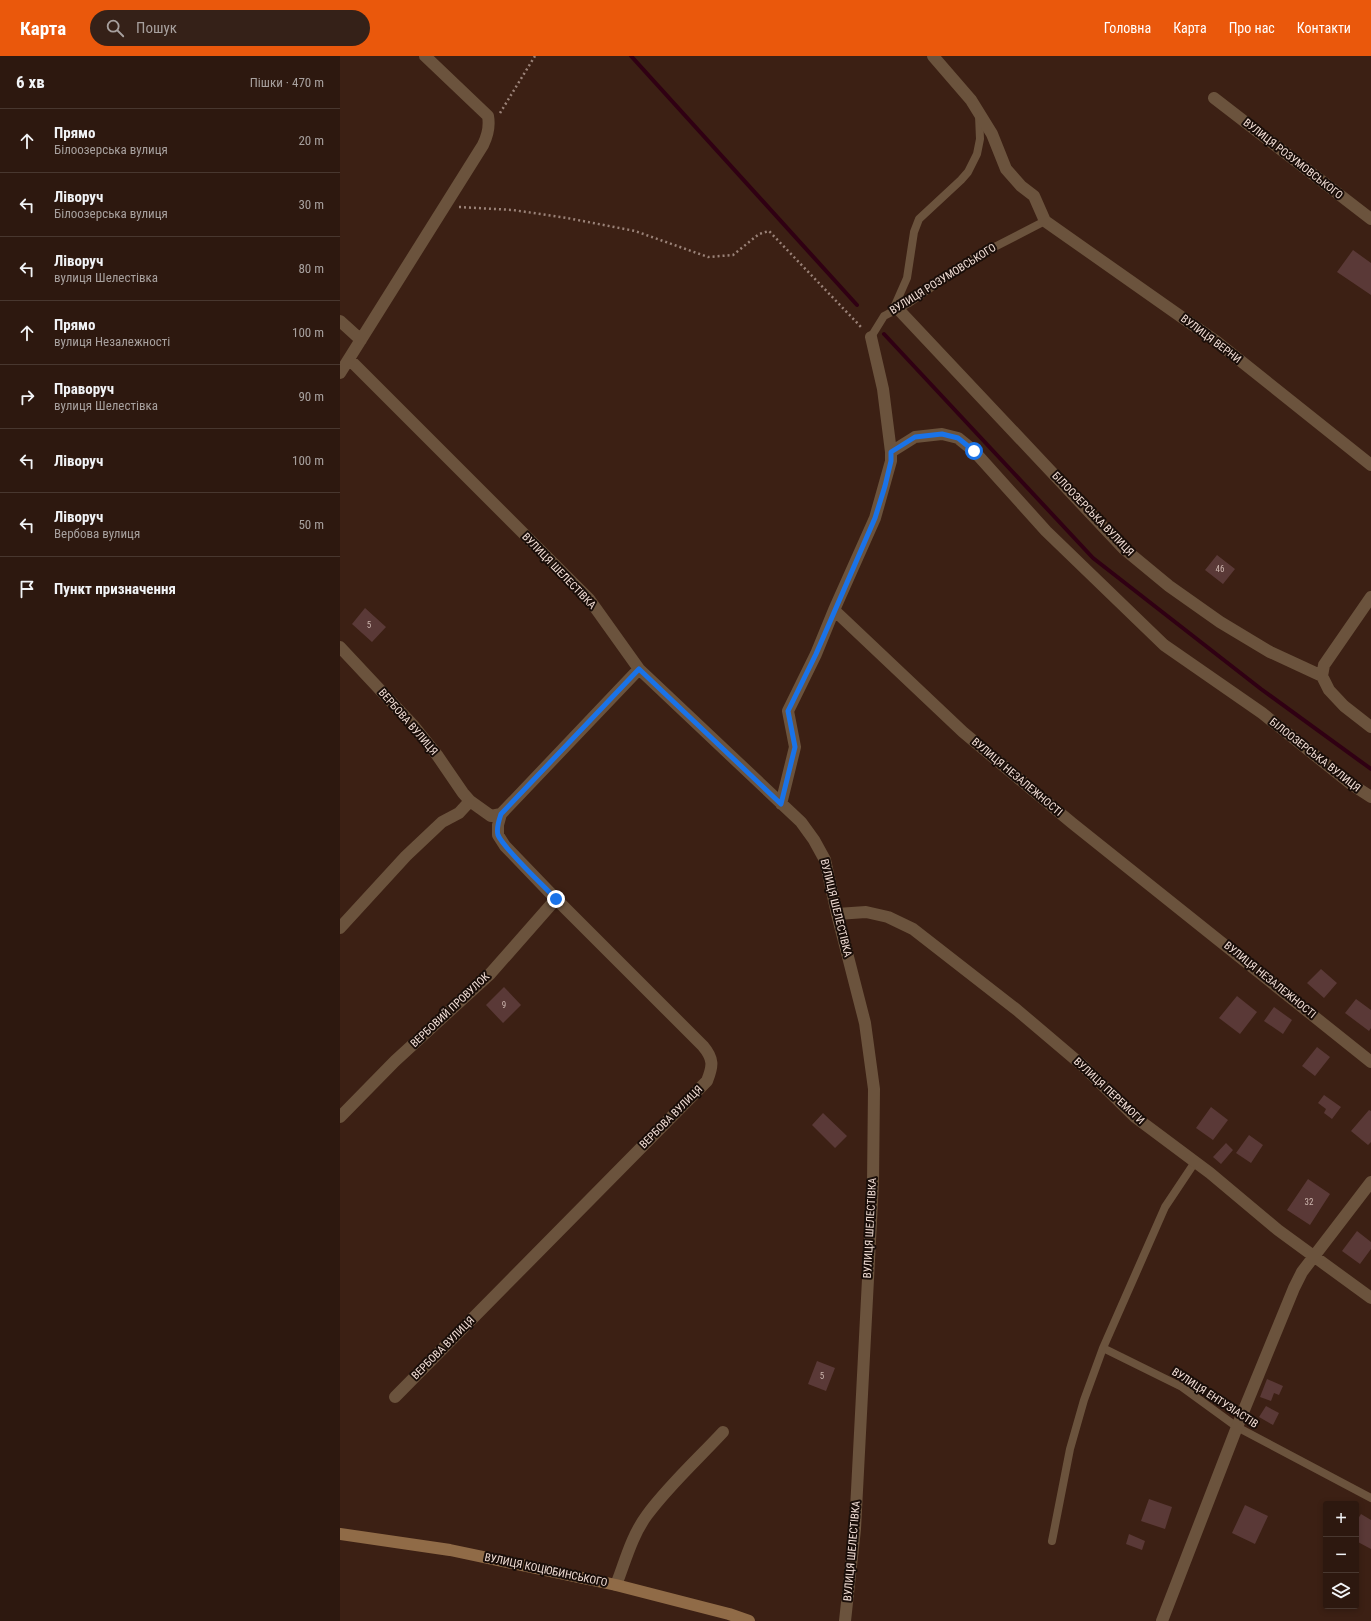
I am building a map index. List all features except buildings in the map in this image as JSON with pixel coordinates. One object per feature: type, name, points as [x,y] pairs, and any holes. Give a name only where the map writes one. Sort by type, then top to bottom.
[{"type":"street","points":[[340,373],[483,145],[489,131],[488,116],[425,56]]},
{"type":"street","points":[[933,56],[971,100],[992,134],[1006,169],[1021,186],[1034,196],[1045,221]]},
{"type":"street","name":"ВУЛИЦЯ РОЗУМОВСЬКОГО","points":[[1214,98],[1371,219]]},
{"type":"street","name":"ВУЛИЦЯ ВЕРНИ","points":[[1045,221],[1217,342],[1371,464]]},
{"type":"street","name":"БІЛООЗЕРСЬКА ВУЛИЦЯ","points":[[895,311],[1123,548],[1169,586],[1220,622],[1270,652],[1322,676]]},
{"type":"street","points":[[340,321],[361,340]]},
{"type":"street","points":[[781,804],[795,747],[788,711],[816,654],[875,518],[891,461],[883,390],[871,338]]},
{"type":"street","name":"ВУЛИЦЯ ШЕЛЕСТІВКА","points":[[349,359],[589,599],[639,669],[801,822],[814,840],[825,860],[836,914],[865,1024],[874,1089],[873,1183],[855,1529],[845,1621]]},
{"type":"street","name":"БІЛООЗЕРСЬКА ВУЛИЦЯ","points":[[891,452],[915,437],[942,434],[958,438],[974,451],[1046,530],[1164,645],[1262,714],[1351,784],[1371,797]]},
{"type":"street","points":[[1371,598],[1324,665],[1322,676],[1329,690],[1339,701],[1371,727]]},
{"type":"street","name":"ВУЛИЦЯ НЕЗАЛЕЖНОСТІ","points":[[834,610],[964,732],[1072,823],[1371,1062]]},
{"type":"street","name":"ВЕРБОВА ВУЛИЦЯ","points":[[340,647],[413,725],[470,801],[491,816],[501,814],[498,825],[498,835],[502,840],[556,899],[704,1046],[710,1055],[712,1068],[707,1081],[394,1397]]},
{"type":"street","points":[[501,814],[639,669]]},
{"type":"street","points":[[340,928],[406,856],[442,822],[459,813],[470,801]]},
{"type":"street","name":"ВЕРБОВИЙ ПРОВУЛОК","points":[[340,1117],[395,1061],[490,974],[556,899]]},
{"type":"street","name":"ВУЛИЦЯ ПЕРЕМОГИ","points":[[836,914],[866,912],[888,917],[913,929],[1011,1006],[1083,1066],[1134,1117],[1195,1162],[1278,1230],[1371,1298]]},
{"type":"street","points":[[1162,1621],[1237,1427],[1294,1288],[1302,1272],[1371,1182]]},
{"type":"street","points":[[616,1585],[635,1538],[646,1516],[723,1432]]},
{"type":"street","name":"ВУЛИЦЯ КОЦЮБИНСЬКОГО","points":[[340,1534],[450,1550],[616,1585],[729,1614],[749,1621]]},
{"type":"lane","points":[[895,311],[907,278],[914,232],[919,220],[961,180],[968,172],[977,154],[980,139],[978,112]]},
{"type":"lane","name":"ВУЛИЦЯ РОЗУМОВСЬКОГО","points":[[871,338],[884,316],[895,311],[975,257],[1045,221]]},
{"type":"lane","points":[[1052,1541],[1070,1448],[1084,1400],[1103,1348],[1165,1207],[1195,1162]]},
{"type":"lane","name":"ВУЛИЦЯ ЕНТУЗІАСТІВ","points":[[1103,1348],[1182,1387],[1237,1427],[1371,1498]]},
{"type":"path","points":[[489,131],[535,56]]},
{"type":"path","points":[[440,213],[460,207],[513,210],[567,218],[635,232],[708,258],[733,255],[759,234],[769,231],[871,338]]},
{"type":"waterway","points":[[631,56],[857,305]]},
{"type":"waterway","points":[[884,334],[1093,558],[1261,689],[1371,769]]},
{"type":"route","points":[[556,899],[505,846],[498,835],[498,825],[501,814],[639,669],[781,804],[795,747],[788,711],[816,654],[875,518],[885,486],[891,461],[891,452],[915,437],[942,434],[958,438],[974,451]]}]
